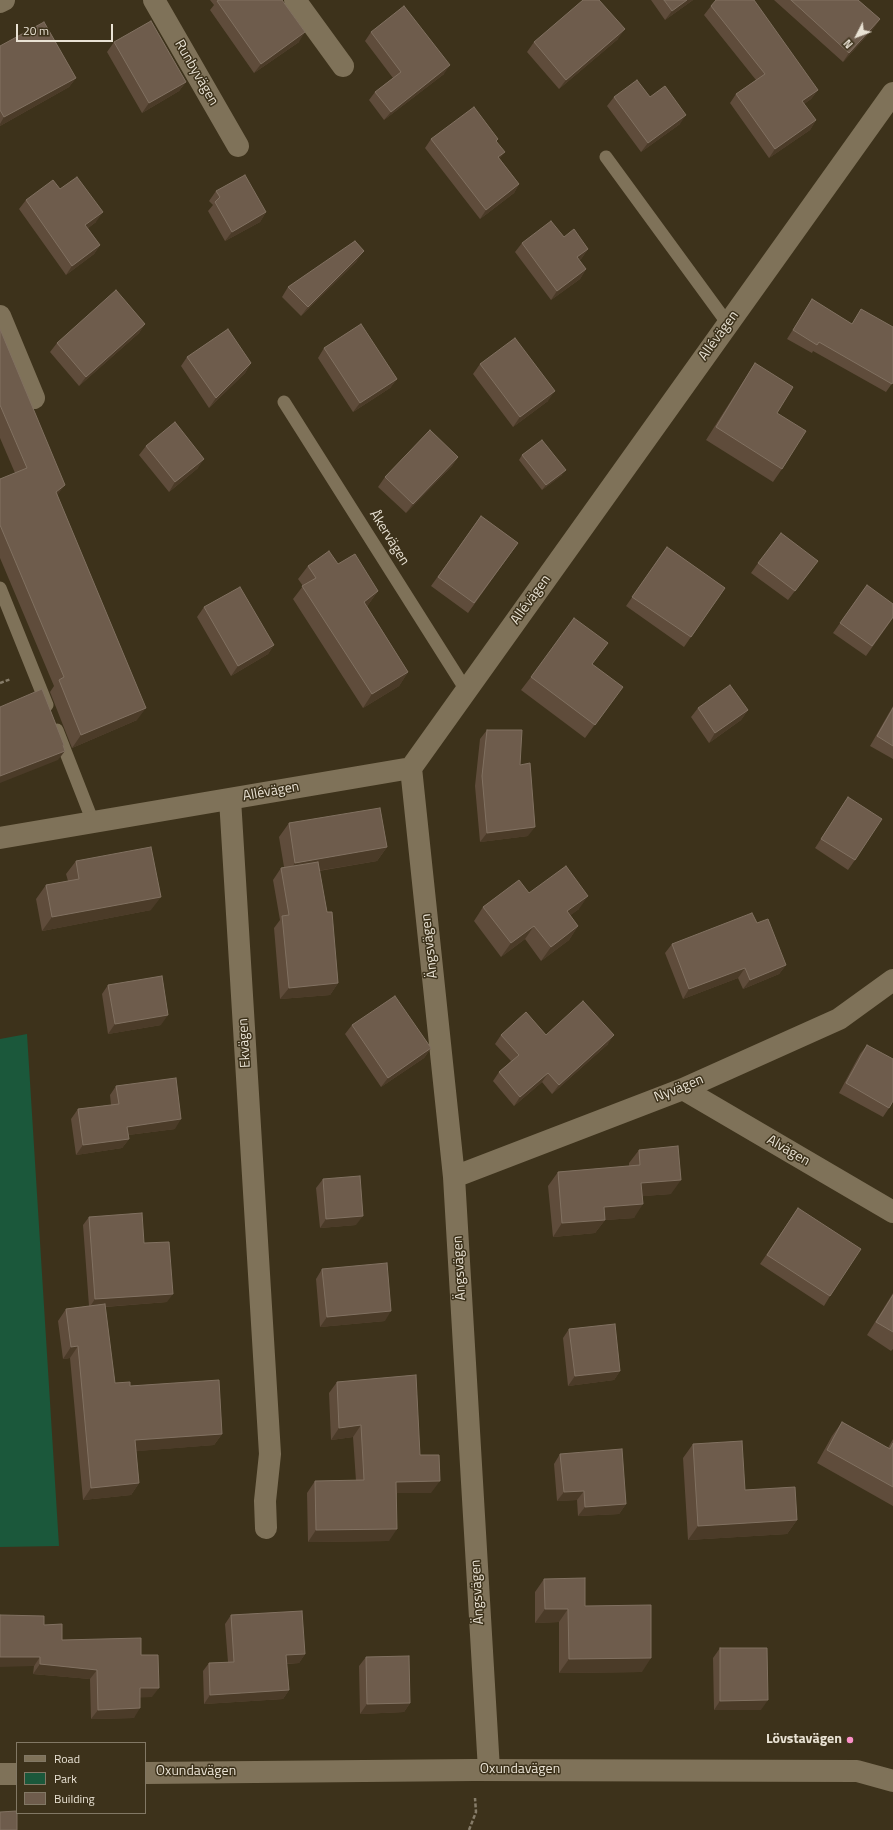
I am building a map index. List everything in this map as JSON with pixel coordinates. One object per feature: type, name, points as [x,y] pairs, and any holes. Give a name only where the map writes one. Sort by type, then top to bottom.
[{"type":"street","points":[[0,2],[4,0]]},
{"type":"street","name":"Runbyvägen","points":[[154,0],[238,146]]},
{"type":"street","points":[[294,0],[343,66]]},
{"type":"street","name":"Allévägen","points":[[0,838],[411,768],[893,93]]},
{"type":"street","points":[[0,316],[34,398]]},
{"type":"street","name":"Ängsvägen","points":[[411,768],[454,1177],[488,1770]]},
{"type":"street","name":"Ekvägen","points":[[230,799],[270,1454],[265,1501],[266,1528]]},
{"type":"street","name":"Nyvägen","points":[[454,1177],[683,1089],[839,1019],[893,980]]},
{"type":"street","name":"Alvägen","points":[[683,1089],[893,1212]]},
{"type":"street","name":"Oxundavägen","points":[[146,1773],[488,1770],[857,1771],[893,1781]]},
{"type":"street","points":[[0,1774],[16,1774]]},
{"type":"lane","points":[[606,157],[728,324]]},
{"type":"lane","name":"Åkervägen","points":[[284,402],[466,690]]},
{"type":"lane","points":[[0,588],[93,822]]},
{"type":"green space","points":[[27,1034],[59,1546],[0,1547],[0,1039]]},
{"type":"building","points":[[282,0],[305,32],[261,64],[217,1]]},
{"type":"building","points":[[583,0],[599,0],[625,29],[566,80],[534,42]]},
{"type":"building","points":[[664,0],[687,0],[672,11]]},
{"type":"building","points":[[716,0],[754,0],[818,90],[802,101],[816,120],[775,149],[736,94],[765,74],[711,6]]},
{"type":"building","points":[[791,0],[858,0],[880,19],[849,53]]},
{"type":"building","points":[[404,6],[450,65],[391,112],[375,92],[401,72],[371,32]]},
{"type":"building","points":[[151,21],[186,82],[149,103],[114,42]]},
{"type":"building","points":[[44,22],[76,78],[4,117],[0,110],[0,46]]},
{"type":"building","points":[[637,80],[650,97],[665,86],[686,115],[648,143],[614,97]]},
{"type":"building","points":[[474,107],[498,139],[496,141],[505,152],[498,157],[519,184],[486,210],[431,139]]},
{"type":"building","points":[[245,175],[266,212],[232,232],[215,202],[220,197],[216,191]]},
{"type":"building","points":[[77,177],[103,212],[85,225],[100,245],[72,266],[26,200],[53,180],[60,189]]},
{"type":"building","points":[[551,221],[564,237],[574,229],[588,249],[577,257],[586,269],[557,291],[522,243]]},
{"type":"building","points":[[355,241],[364,251],[308,307],[288,287]]},
{"type":"building","points":[[116,290],[145,324],[86,377],[57,343]]},
{"type":"building","points":[[812,299],[852,324],[861,309],[893,327],[892,384],[819,342],[817,345],[793,330]]},
{"type":"building","points":[[361,324],[397,379],[360,403],[324,348]]},
{"type":"building","points":[[0,329],[65,485],[56,492],[146,708],[81,735],[59,680],[64,677],[0,525],[0,479],[27,468],[0,405]]},
{"type":"building","points":[[228,329],[251,363],[216,398],[187,357]]},
{"type":"building","points":[[515,338],[555,391],[520,417],[480,364]]},
{"type":"building","points":[[755,363],[793,387],[777,413],[806,431],[782,469],[716,427]]},
{"type":"building","points":[[175,422],[204,459],[175,482],[146,446]]},
{"type":"building","points":[[430,430],[458,457],[413,504],[385,477]]},
{"type":"building","points":[[542,440],[566,470],[546,485],[522,455]]},
{"type":"building","points":[[481,516],[518,543],[474,603],[438,577]]},
{"type":"building","points":[[781,533],[818,561],[795,591],[758,563]]},
{"type":"building","points":[[667,547],[725,588],[691,637],[632,597]]},
{"type":"building","points":[[329,551],[338,564],[355,554],[378,591],[364,602],[408,672],[372,694],[302,586],[316,578],[308,566]]},
{"type":"building","points":[[867,585],[893,604],[893,617],[872,646],[840,623]]},
{"type":"building","points":[[240,587],[274,645],[238,666],[204,607]]},
{"type":"building","points":[[574,618],[608,643],[592,664],[623,687],[595,725],[531,677]]},
{"type":"building","points":[[730,685],[748,710],[715,733],[698,708]]},
{"type":"building","points":[[42,689],[65,751],[0,776],[0,707]]},
{"type":"building","points":[[893,708],[893,746],[877,736]]},
{"type":"building","points":[[487,730],[522,730],[520,765],[530,763],[535,827],[487,833],[482,776]]},
{"type":"building","points":[[848,797],[882,819],[855,860],[821,839]]},
{"type":"building","points":[[380,808],[387,847],[295,863],[289,823]]},
{"type":"building","points":[[151,847],[161,897],[52,917],[46,885],[79,879],[76,861]]},
{"type":"building","points":[[318,862],[327,912],[332,912],[338,983],[289,988],[282,916],[289,915],[281,868]]},
{"type":"building","points":[[566,866],[588,896],[567,911],[578,926],[551,947],[534,926],[511,943],[483,907],[519,880],[529,893]]},
{"type":"building","points":[[752,913],[757,923],[768,919],[786,965],[750,980],[745,968],[689,989],[672,944]]},
{"type":"building","points":[[162,976],[168,1015],[115,1024],[108,985]]},
{"type":"building","points":[[395,996],[431,1048],[388,1078],[352,1025]]},
{"type":"building","points":[[583,1001],[614,1035],[559,1085],[548,1073],[520,1097],[499,1072],[519,1055],[501,1035],[526,1012],[546,1035]]},
{"type":"building","points":[[867,1045],[893,1059],[893,1101],[889,1108],[846,1083]]},
{"type":"building","points":[[176,1078],[181,1119],[127,1127],[129,1139],[83,1145],[78,1109],[119,1104],[116,1086]]},
{"type":"building","points":[[678,1146],[681,1180],[641,1183],[643,1204],[604,1207],[605,1220],[562,1223],[558,1172],[640,1165],[639,1150]]},
{"type":"building","points":[[360,1176],[363,1216],[326,1219],[323,1179]]},
{"type":"building","points":[[798,1208],[861,1249],[830,1296],[767,1255]]},
{"type":"building","points":[[142,1213],[144,1243],[169,1242],[173,1294],[95,1299],[89,1217]]},
{"type":"building","points":[[387,1263],[391,1311],[327,1317],[322,1269]]},
{"type":"building","points":[[893,1295],[893,1332],[876,1322]]},
{"type":"building","points":[[105,1304],[115,1383],[130,1382],[130,1386],[219,1380],[222,1434],[135,1440],[139,1483],[91,1488],[78,1346],[71,1347],[66,1309]]},
{"type":"building","points":[[615,1324],[620,1371],[575,1376],[569,1329]]},
{"type":"building","points":[[416,1375],[420,1455],[439,1455],[440,1481],[396,1482],[397,1529],[316,1530],[315,1481],[364,1480],[361,1425],[339,1428],[337,1382]]},
{"type":"building","points":[[842,1422],[890,1449],[893,1443],[893,1487],[827,1450]]},
{"type":"building","points":[[742,1441],[745,1490],[795,1487],[797,1520],[698,1526],[693,1444]]},
{"type":"building","points":[[622,1449],[626,1504],[585,1507],[584,1491],[564,1492],[560,1454]]},
{"type":"building","points":[[585,1578],[585,1606],[651,1605],[651,1658],[569,1659],[568,1609],[545,1609],[544,1579]]},
{"type":"building","points":[[302,1611],[305,1654],[286,1655],[289,1690],[210,1695],[209,1663],[234,1662],[231,1615]]},
{"type":"building","points":[[0,1615],[44,1616],[44,1625],[62,1624],[62,1640],[141,1638],[141,1655],[158,1655],[159,1688],[140,1688],[140,1708],[98,1710],[97,1670],[40,1664],[40,1657],[0,1657]]},
{"type":"building","points":[[720,1648],[767,1648],[768,1700],[720,1701]]},
{"type":"building","points":[[409,1656],[410,1703],[367,1704],[366,1657]]},
{"type":"building","points":[[16,1811],[17,1830],[0,1830],[0,1812]]},
{"type":"place","name":"Lövstavägen","points":[[850,1740]]}]
